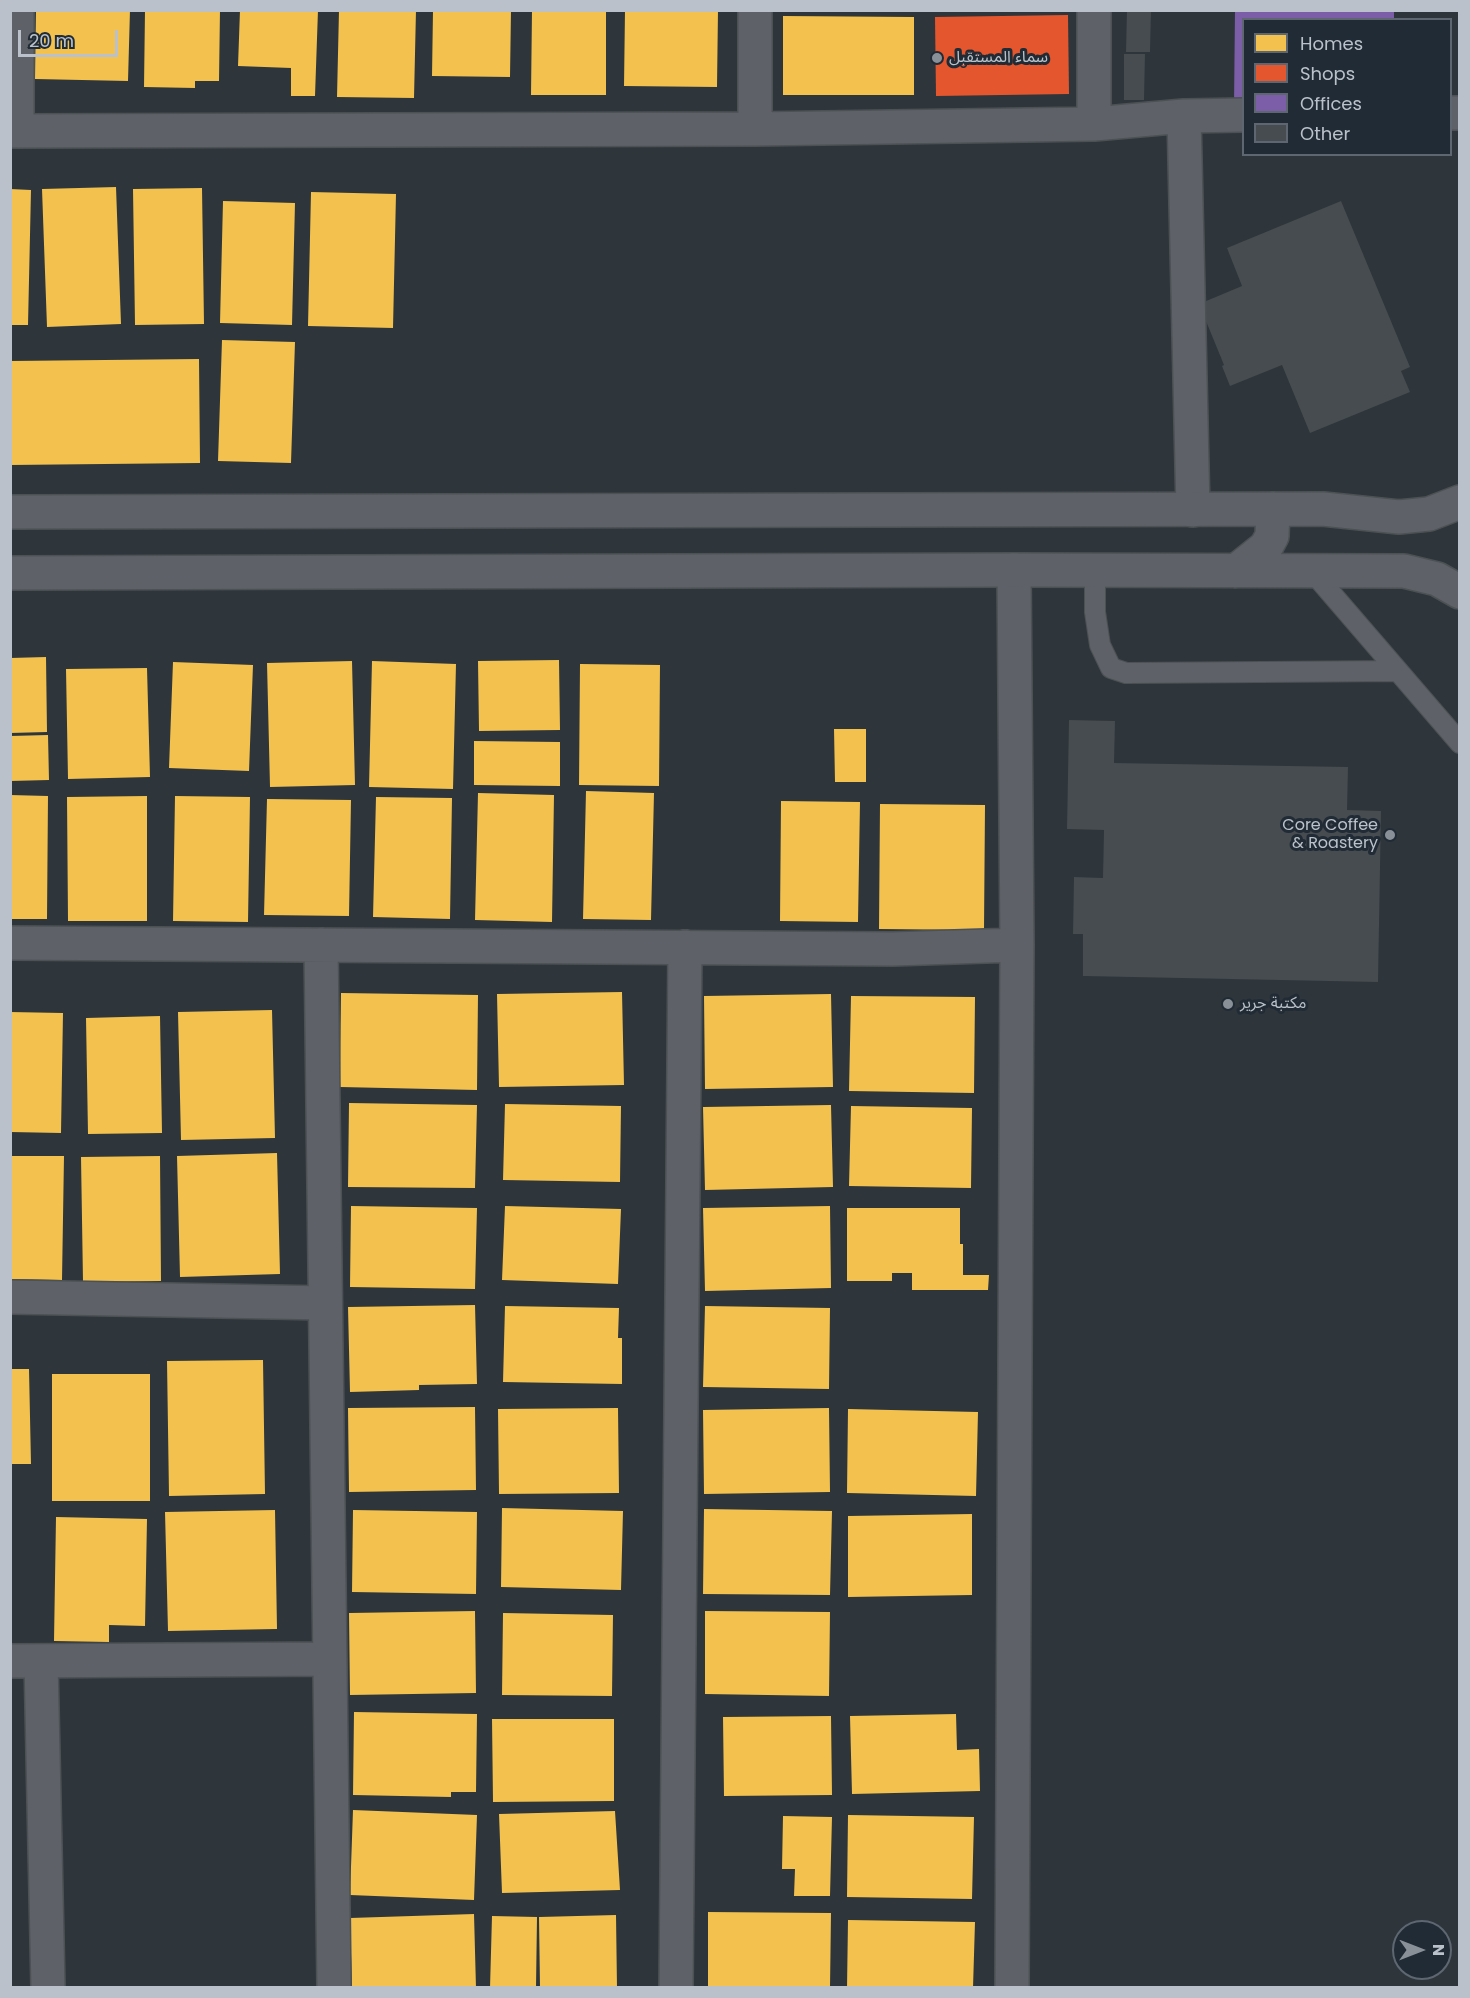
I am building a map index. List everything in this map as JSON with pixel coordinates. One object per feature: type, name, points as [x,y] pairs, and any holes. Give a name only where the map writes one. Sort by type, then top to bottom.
[{"type":"street","points":[[17,10],[14,131],[755,129],[1094,124],[1184,116],[1242,115]]},
{"type":"street","points":[[755,10],[755,129]]},
{"type":"street","points":[[1094,10],[1094,124]]},
{"type":"street","points":[[1184,116],[1193,510]]},
{"type":"street","points":[[10,512],[1323,510],[1399,517],[1429,514],[1460,502]]},
{"type":"street","points":[[1236,571],[1266,547],[1272,536],[1273,510]]},
{"type":"street","points":[[1012,1988],[1017,945],[1014,570]]},
{"type":"street","points":[[10,573],[1404,571],[1437,579],[1460,591]]},
{"type":"street","points":[[10,943],[893,949],[1017,945]]},
{"type":"street","points":[[321,945],[334,1988]]},
{"type":"street","points":[[676,1988],[685,947]]},
{"type":"street","points":[[10,1296],[325,1303]]},
{"type":"street","points":[[48,1988],[26,1661],[330,1659]]},
{"type":"lane","points":[[1095,570],[1095,612],[1100,645],[1111,668],[1126,673],[1397,670]]},
{"type":"lane","points":[[1311,570],[1460,743]]},
{"type":"building: Homes","points":[[36,10],[130,10],[128,81],[35,79]]},
{"type":"building: Homes","points":[[145,10],[220,10],[219,81],[195,81],[195,88],[144,87]]},
{"type":"building: Homes","points":[[240,10],[318,10],[315,96],[291,96],[291,68],[238,66]]},
{"type":"building: Homes","points":[[339,10],[416,10],[414,98],[337,97]]},
{"type":"building: Homes","points":[[433,10],[511,10],[510,77],[432,76]]},
{"type":"building: Homes","points":[[532,10],[606,10],[606,95],[531,95]]},
{"type":"building: Homes","points":[[625,10],[718,10],[717,87],[624,86]]},
{"type":"building: Homes","points":[[783,16],[914,17],[914,95],[783,95]]},
{"type":"building: Homes","points":[[116,187],[121,324],[47,327],[42,189]]},
{"type":"building: Homes","points":[[202,188],[204,324],[135,325],[133,189]]},
{"type":"building: Homes","points":[[10,189],[31,190],[28,325],[10,325]]},
{"type":"building: Homes","points":[[311,192],[396,194],[393,328],[308,326]]},
{"type":"building: Homes","points":[[223,201],[295,203],[292,325],[220,323]]},
{"type":"building: Homes","points":[[222,340],[295,342],[291,463],[218,461]]},
{"type":"building: Homes","points":[[199,359],[200,463],[10,465],[10,361]]},
{"type":"building: Homes","points":[[46,657],[47,732],[10,733],[10,658]]},
{"type":"building: Homes","points":[[559,660],[560,730],[479,731],[478,661]]},
{"type":"building: Homes","points":[[352,661],[355,785],[270,787],[267,663]]},
{"type":"building: Homes","points":[[372,661],[456,664],[453,789],[369,787]]},
{"type":"building: Homes","points":[[173,662],[253,665],[249,771],[169,768]]},
{"type":"building: Homes","points":[[580,664],[660,665],[659,786],[579,785]]},
{"type":"building: Homes","points":[[147,668],[150,777],[68,779],[66,669]]},
{"type":"building: Homes","points":[[834,729],[866,729],[866,782],[835,782]]},
{"type":"building: Homes","points":[[48,735],[49,780],[10,781],[10,736]]},
{"type":"building: Homes","points":[[474,741],[560,742],[560,786],[474,785]]},
{"type":"building: Homes","points":[[586,791],[654,793],[651,920],[583,919]]},
{"type":"building: Homes","points":[[478,793],[554,795],[552,922],[475,920]]},
{"type":"building: Homes","points":[[10,795],[48,796],[47,919],[10,919]]},
{"type":"building: Homes","points":[[147,796],[147,921],[68,921],[67,797]]},
{"type":"building: Homes","points":[[175,796],[250,797],[248,922],[173,921]]},
{"type":"building: Homes","points":[[376,797],[452,798],[450,919],[373,917]]},
{"type":"building: Homes","points":[[267,799],[351,800],[349,916],[264,915]]},
{"type":"building: Homes","points":[[781,801],[860,802],[858,922],[780,921]]},
{"type":"building: Homes","points":[[880,804],[985,805],[984,930],[879,929]]},
{"type":"building: Homes","points":[[622,992],[624,1085],[499,1087],[497,994]]},
{"type":"building: Homes","points":[[341,993],[478,995],[477,1090],[340,1087]]},
{"type":"building: Homes","points":[[831,994],[833,1087],[705,1089],[704,996]]},
{"type":"building: Homes","points":[[851,996],[975,997],[974,1093],[849,1091]]},
{"type":"building: Homes","points":[[272,1010],[275,1138],[181,1140],[178,1012]]},
{"type":"building: Homes","points":[[10,1012],[63,1013],[61,1133],[10,1132]]},
{"type":"building: Homes","points":[[160,1016],[162,1133],[88,1134],[86,1018]]},
{"type":"building: Homes","points":[[349,1103],[477,1105],[475,1188],[348,1187]]},
{"type":"building: Homes","points":[[505,1104],[621,1106],[620,1182],[503,1180]]},
{"type":"building: Homes","points":[[831,1105],[833,1187],[705,1190],[703,1107]]},
{"type":"building: Homes","points":[[851,1106],[972,1108],[971,1188],[849,1186]]},
{"type":"building: Homes","points":[[277,1153],[280,1274],[180,1277],[177,1156]]},
{"type":"building: Homes","points":[[10,1156],[64,1156],[62,1280],[10,1279]]},
{"type":"building: Homes","points":[[160,1156],[161,1281],[83,1282],[81,1157]]},
{"type":"building: Homes","points":[[351,1206],[477,1208],[475,1289],[350,1287]]},
{"type":"building: Homes","points":[[505,1206],[621,1209],[618,1284],[502,1280]]},
{"type":"building: Homes","points":[[830,1206],[831,1288],[705,1291],[703,1208]]},
{"type":"building: Homes","points":[[847,1208],[960,1208],[963,1275],[989,1275],[988,1290],[912,1290],[912,1273],[892,1273],[892,1281],[847,1281]]},
{"type":"building: Homes","points":[[475,1305],[477,1384],[419,1385],[419,1390],[350,1392],[348,1307]]},
{"type":"building: Homes","points":[[505,1306],[619,1308],[618,1338],[622,1338],[622,1384],[503,1382]]},
{"type":"building: Homes","points":[[705,1306],[830,1308],[829,1389],[703,1387]]},
{"type":"building: Homes","points":[[263,1360],[265,1494],[169,1496],[167,1361]]},
{"type":"building: Homes","points":[[10,1369],[29,1369],[31,1464],[10,1464]]},
{"type":"building: Homes","points":[[52,1374],[150,1374],[150,1501],[52,1501]]},
{"type":"building: Homes","points":[[475,1407],[476,1490],[349,1492],[348,1408]]},
{"type":"building: Homes","points":[[618,1408],[619,1493],[499,1494],[498,1409]]},
{"type":"building: Homes","points":[[829,1408],[830,1492],[704,1494],[703,1410]]},
{"type":"building: Homes","points":[[848,1409],[978,1412],[976,1496],[847,1493]]},
{"type":"building: Homes","points":[[502,1508],[623,1511],[621,1590],[501,1587]]},
{"type":"building: Homes","points":[[704,1509],[832,1511],[830,1595],[703,1594]]},
{"type":"building: Homes","points":[[275,1510],[277,1629],[168,1631],[165,1512]]},
{"type":"building: Homes","points":[[353,1510],[477,1512],[476,1594],[352,1592]]},
{"type":"building: Homes","points":[[972,1514],[972,1595],[848,1597],[848,1516]]},
{"type":"building: Homes","points":[[56,1517],[147,1519],[145,1626],[109,1625],[109,1642],[54,1641]]},
{"type":"building: Homes","points":[[475,1611],[476,1693],[350,1695],[349,1613]]},
{"type":"building: Homes","points":[[705,1611],[830,1612],[829,1696],[705,1694]]},
{"type":"building: Homes","points":[[503,1613],[613,1615],[612,1696],[502,1695]]},
{"type":"building: Homes","points":[[354,1712],[477,1714],[476,1792],[451,1792],[451,1797],[353,1795]]},
{"type":"building: Homes","points":[[956,1714],[957,1750],[979,1749],[980,1791],[852,1794],[850,1716]]},
{"type":"building: Homes","points":[[831,1716],[832,1795],[724,1796],[723,1717]]},
{"type":"building: Homes","points":[[492,1719],[614,1719],[614,1801],[493,1802]]},
{"type":"building: Homes","points":[[353,1810],[477,1815],[474,1900],[350,1895]]},
{"type":"building: Homes","points":[[615,1811],[620,1890],[502,1893],[499,1814]]},
{"type":"building: Homes","points":[[848,1815],[974,1817],[972,1899],[847,1897]]},
{"type":"building: Homes","points":[[783,1816],[832,1817],[830,1896],[794,1896],[795,1869],[782,1869]]},
{"type":"building: Homes","points":[[708,1912],[831,1913],[830,1988],[708,1988]]},
{"type":"building: Homes","points":[[474,1914],[476,1988],[352,1988],[350,1918]]},
{"type":"building: Homes","points":[[616,1915],[617,1988],[540,1988],[539,1917]]},
{"type":"building: Homes","points":[[492,1916],[537,1917],[536,1988],[490,1988]]},
{"type":"building: Homes","points":[[848,1920],[975,1922],[973,1988],[847,1988]]},
{"type":"building: Shops","points":[[1068,15],[1069,94],[936,96],[935,17]]},
{"type":"building: Offices","points":[[1235,10],[1394,10],[1394,18],[1242,18],[1242,107],[1234,107]]},
{"type":"building: Other","points":[[1127,10],[1151,10],[1150,52],[1126,52]]},
{"type":"building: Other","points":[[1124,54],[1145,54],[1144,100],[1124,100]]},
{"type":"building: Other","points":[[1341,201],[1410,367],[1401,371],[1410,392],[1310,433],[1282,365],[1230,386],[1222,366],[1224,365],[1199,304],[1242,286],[1227,248]]},
{"type":"building: Other","points":[[1069,720],[1115,721],[1114,763],[1348,767],[1347,810],[1381,811],[1378,982],[1083,976],[1083,934],[1073,934],[1074,877],[1103,878],[1104,830],[1067,829]]},
{"type":"place","name":"سماء المستقبل","points":[[937,58]]},
{"type":"place","name":"Core Coffee & Roastery","points":[[1390,835]]},
{"type":"place","name":"مكتبة جرير","points":[[1228,1004]]}]
